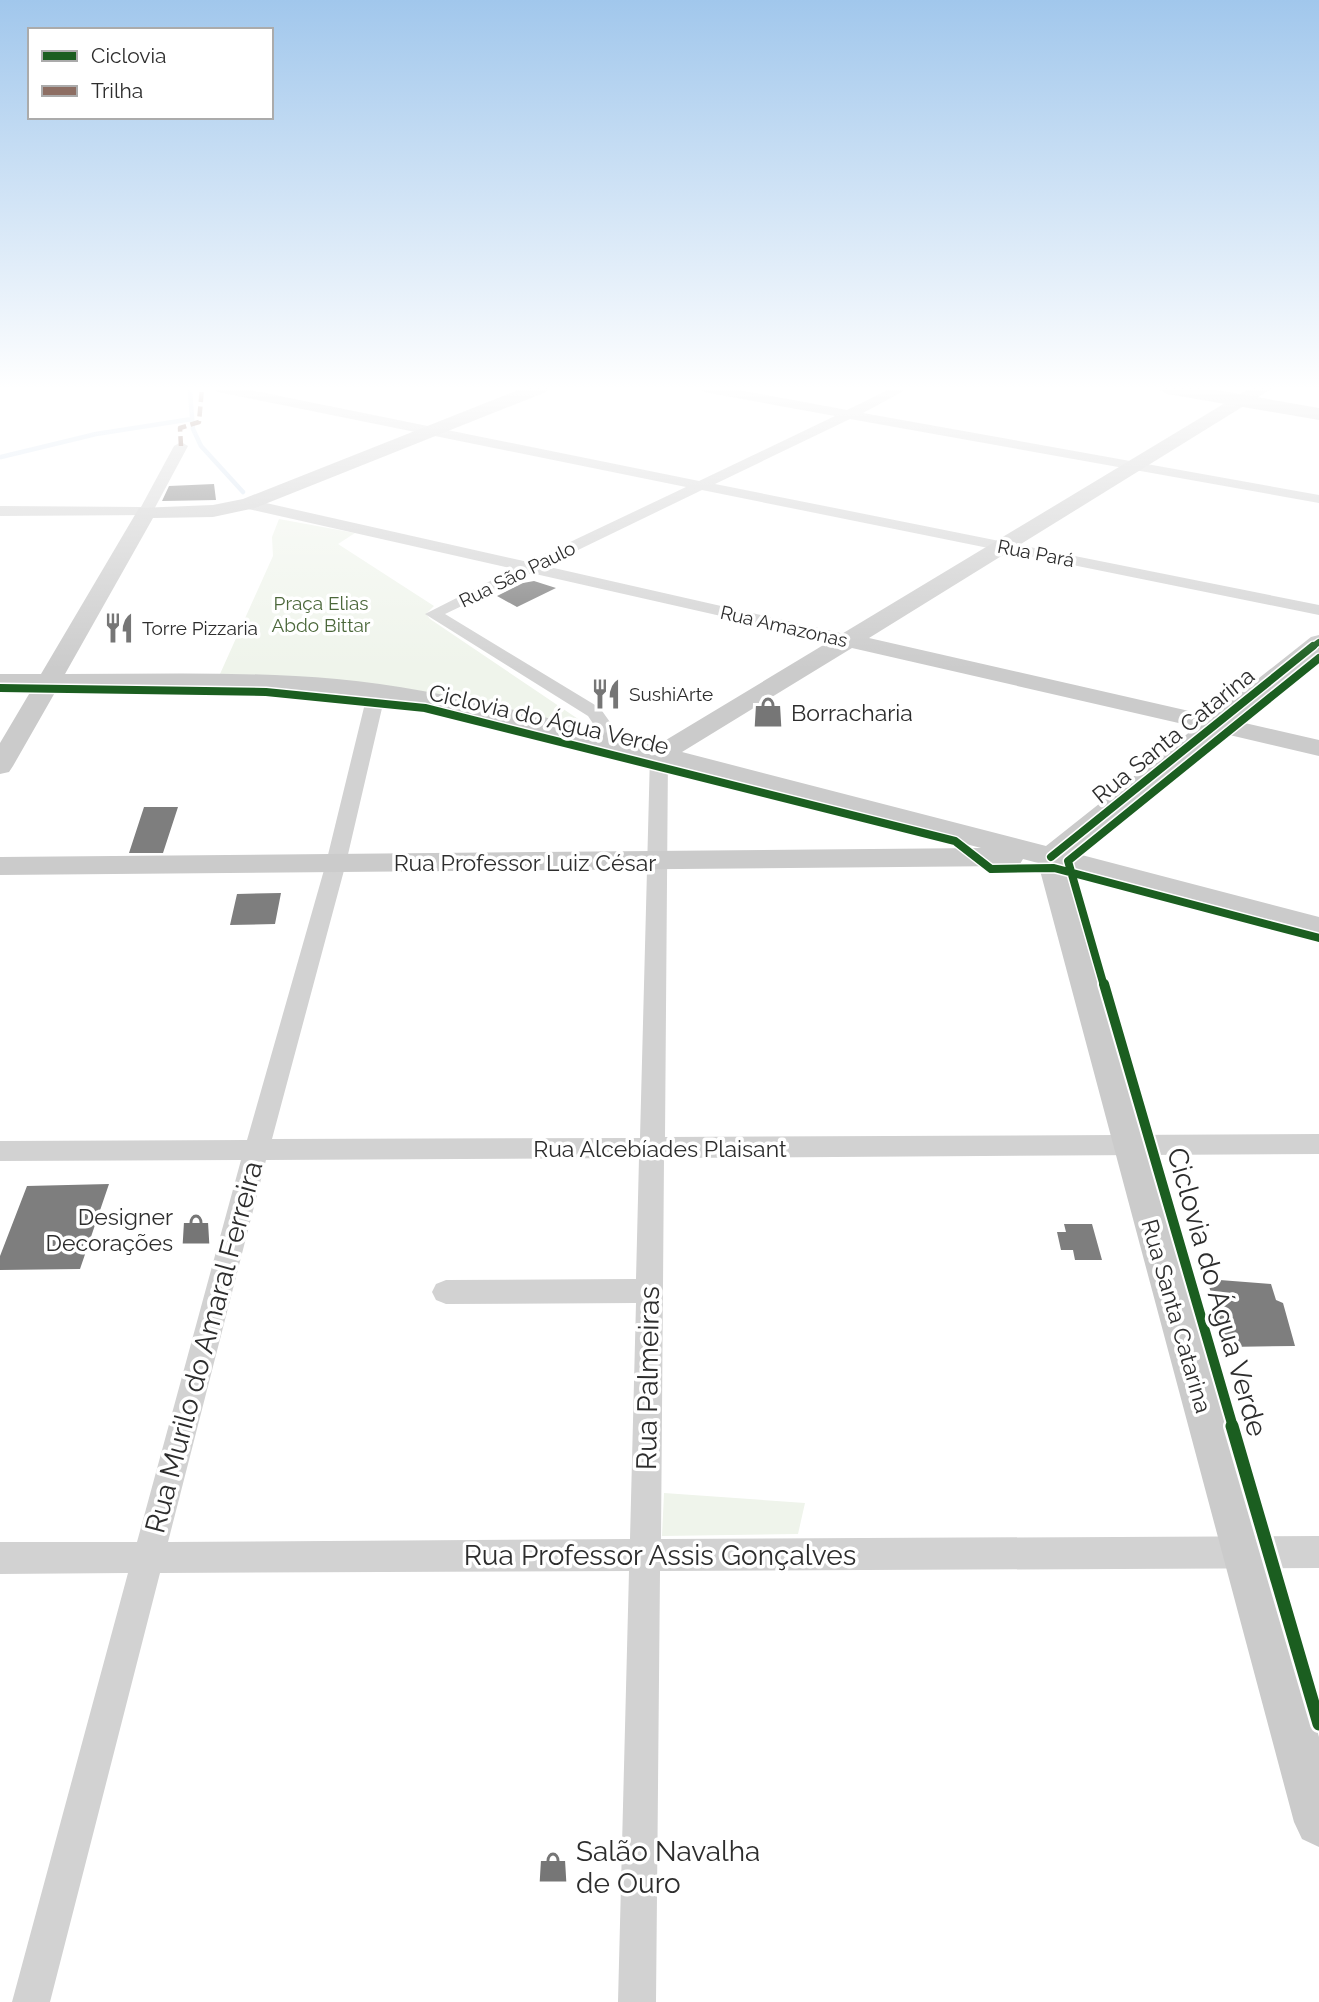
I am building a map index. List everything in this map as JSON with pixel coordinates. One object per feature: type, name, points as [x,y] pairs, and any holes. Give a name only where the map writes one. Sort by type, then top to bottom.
[{"type":"street","points":[[0,766],[162,481]]},
{"type":"street","points":[[0,511],[213,511],[248,504],[306,481]]},
{"type":"street","name":"Rua Pará","points":[[676,481],[1319,610]]},
{"type":"street","name":"Rua São Paulo","points":[[433,614],[709,481]]},
{"type":"street","points":[[659,755],[1110,481]]},
{"type":"street","points":[[1222,481],[1319,499]]},
{"type":"street","name":"Rua Amazonas","points":[[248,504],[1319,748]]},
{"type":"street","points":[[433,614],[594,712],[603,724],[604,740]]},
{"type":"street","name":"Rua Santa Catarina","points":[[1319,642],[1051,857],[1319,1822]]},
{"type":"street","points":[[0,681],[265,682],[377,691],[460,706],[604,740],[1319,927]]},
{"type":"street","name":"Rua Murilo do Amaral Ferreira","points":[[31,2002],[256,1150],[336,863],[377,691]]},
{"type":"street","name":"Rua Palmeiras","points":[[638,2002],[659,755]]},
{"type":"street","name":"Rua Professor Luiz César","points":[[0,866],[1051,857]]},
{"type":"street","name":"Rua Alcebíades Plaisant","points":[[0,1151],[1319,1144]]},
{"type":"street","points":[[446,1292],[650,1291]]},
{"type":"street","name":"Rua Professor Assis Gonçalves","points":[[0,1558],[1319,1552]]},
{"type":"green space","name":"Praça Elias Abdo Bittar","points":[[279,519],[355,533],[338,544],[434,606],[426,614],[430,619],[590,727],[361,686],[220,674],[273,556],[272,537]]},
{"type":"green space","points":[[664,1493],[805,1503],[798,1534],[662,1536]]},
{"type":"building","points":[[214,484],[216,500],[162,501],[169,486]]},
{"type":"building","points":[[534,581],[556,588],[517,607],[497,596],[523,583]]},
{"type":"building","points":[[144,807],[178,807],[163,853],[129,853]]},
{"type":"building","points":[[281,893],[275,924],[230,925],[237,894]]},
{"type":"building","points":[[109,1184],[80,1269],[0,1270],[0,1256],[27,1186]]},
{"type":"building","points":[[1064,1224],[1092,1224],[1102,1260],[1075,1260],[1073,1250],[1061,1250],[1057,1232],[1066,1232]]},
{"type":"building","points":[[1207,1279],[1271,1284],[1276,1300],[1283,1303],[1295,1346],[1226,1347]]},
{"type":"waterway","points":[[233,481],[243,492]]},
{"type":"cycle path","points":[[1051,857],[1319,642]]},
{"type":"cycle path","name":"Ciclovia do Água Verde","points":[[1319,658],[1068,861],[1319,1724]]},
{"type":"cycle path","name":"Ciclovia do Água Verde","points":[[0,688],[266,692],[425,708],[955,841],[991,869],[1054,868],[1319,938]]},
{"type":"place","name":"Torre Pizzaria","points":[[119,628]]},
{"type":"place","name":"SushiArte","points":[[606,694]]},
{"type":"place","name":"Borracharia","points":[[768,712]]},
{"type":"place","name":"Designer Decorações","points":[[196,1229]]},
{"type":"place","name":"Salão Navalha de Ouro","points":[[553,1867]]}]
